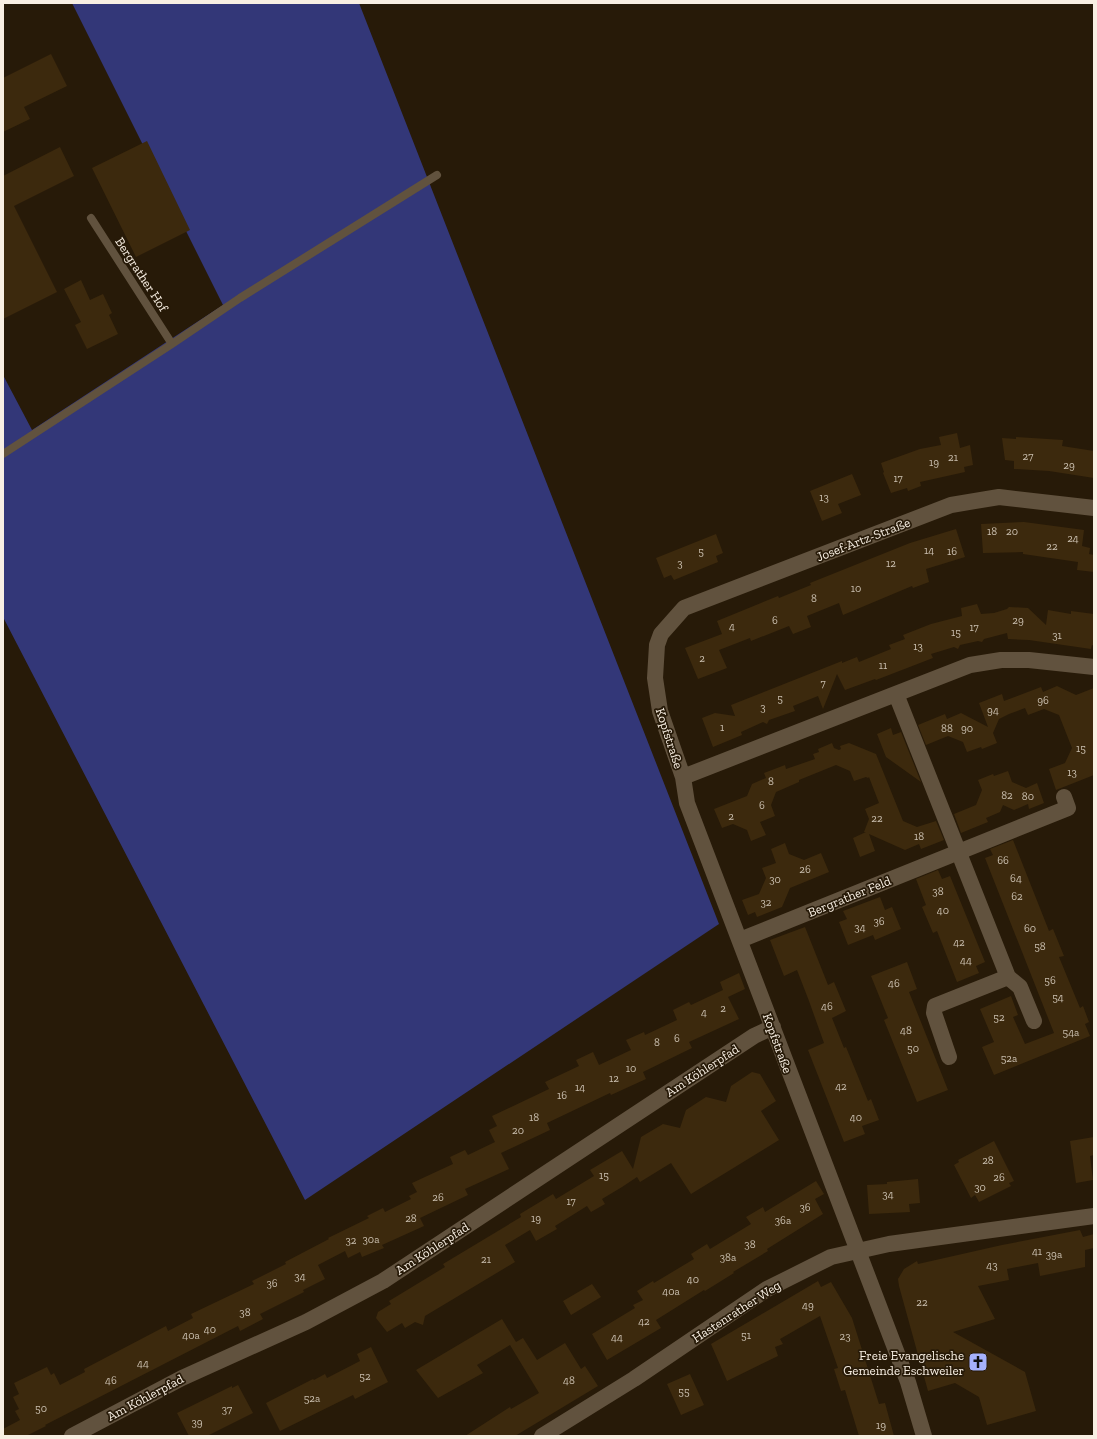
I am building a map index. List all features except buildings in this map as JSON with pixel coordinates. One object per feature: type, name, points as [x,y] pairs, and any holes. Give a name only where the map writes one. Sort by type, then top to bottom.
[{"type":"street","name":"Josef-Artz-Straße","points":[[657,645],[661,634],[684,608],[952,505],[999,497],[1094,508]]},
{"type":"street","name":"Kopfstraße","points":[[657,645],[655,678],[660,711],[683,777],[687,803],[908,1382],[924,1436]]},
{"type":"street","points":[[683,777],[970,665],[1001,660],[1048,661],[1094,667]]},
{"type":"street","points":[[896,694],[1008,977],[1020,987],[1034,1021]]},
{"type":"street","name":"Bergrather Feld","points":[[740,940],[1068,808],[1064,797]]},
{"type":"street","points":[[949,1057],[934,1013],[935,1006],[1008,977]]},
{"type":"street","name":"Am Köhlerpfad","points":[[72,1436],[182,1378],[306,1322],[383,1281],[754,1036],[773,1027]]},
{"type":"street","name":"Hastenrather Weg","points":[[542,1436],[634,1378],[767,1288],[831,1257],[889,1244],[1094,1216]]},
{"type":"lane","points":[[3,454],[240,298],[437,175]]},
{"type":"lane","name":"Bergrather Hof","points":[[91,218],[172,344]]},
{"type":"shaded area","points":[[72,3],[359,3],[719,924],[305,1200],[3,617],[3,375],[32,430],[223,305]]},
{"type":"place","name":"Freie Evangelische Gemeinde Eschweiler","points":[[978,1362]]}]
